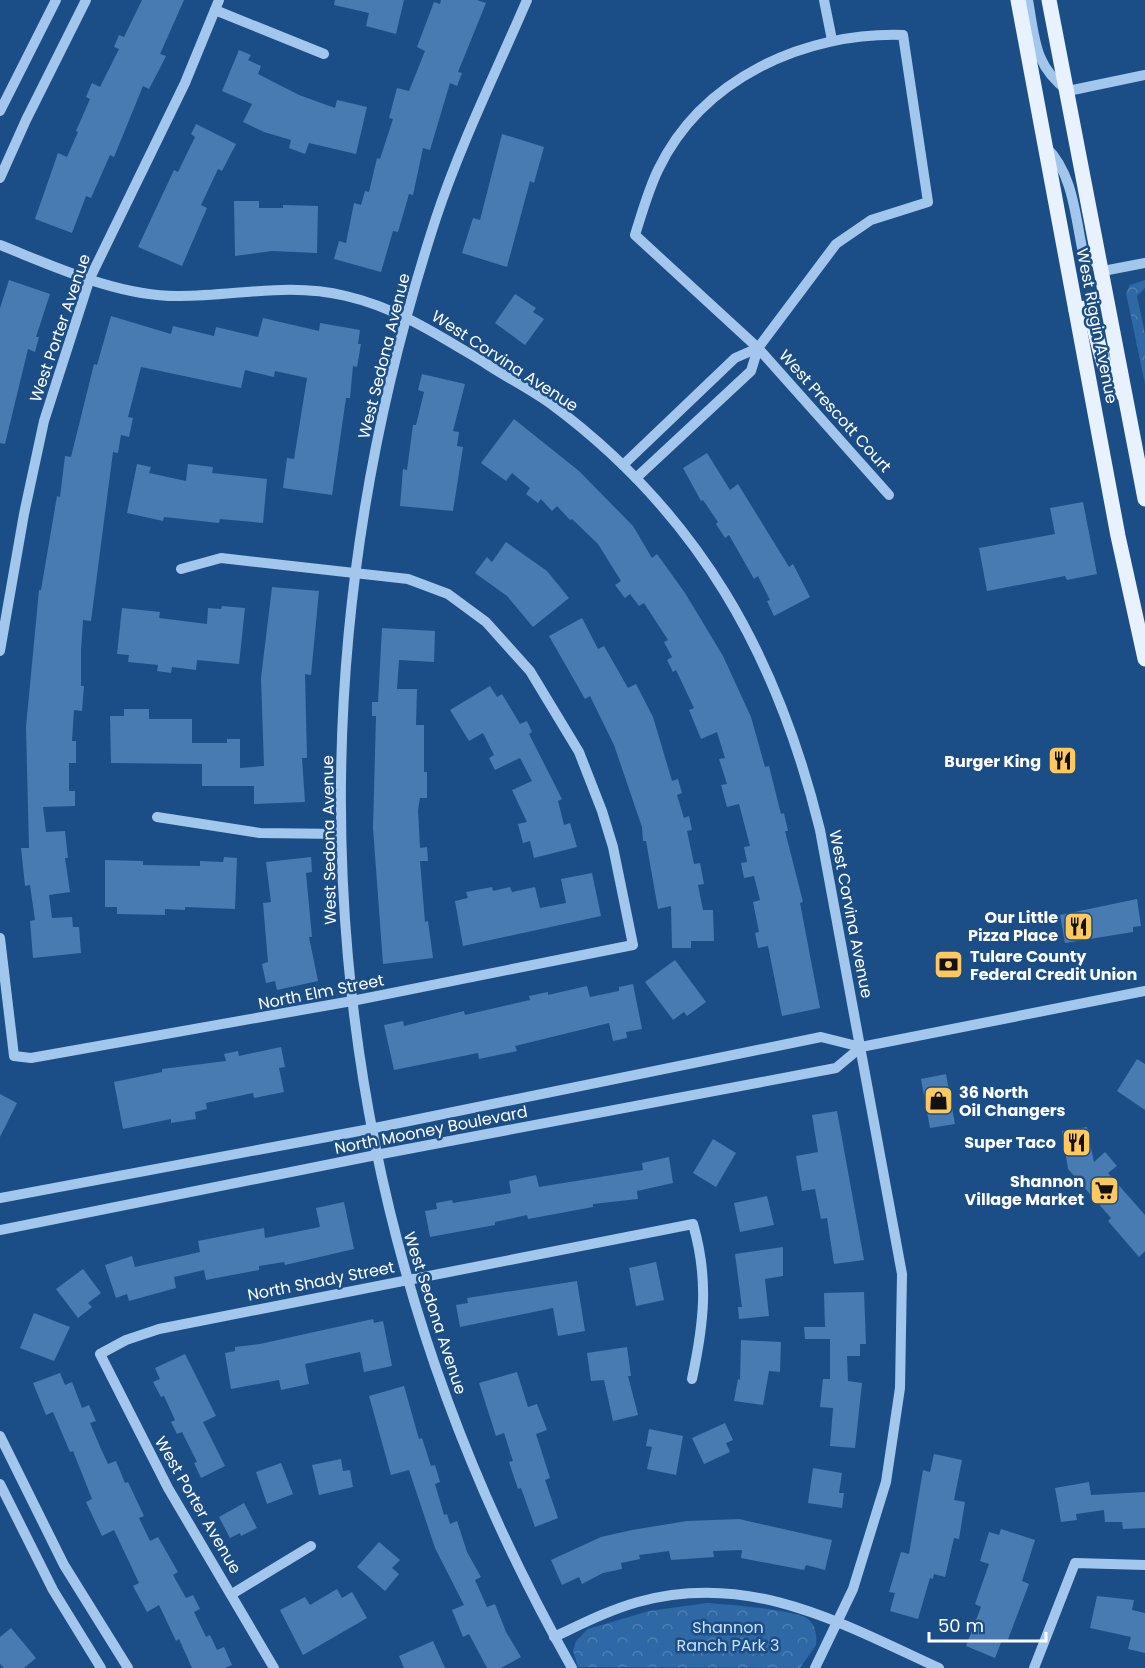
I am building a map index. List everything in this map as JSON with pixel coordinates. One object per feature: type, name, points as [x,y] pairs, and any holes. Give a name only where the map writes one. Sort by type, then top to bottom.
[{"type":"main road","name":"West Riggin Avenue","points":[[1018,0],[1118,536],[1145,658]]},
{"type":"main road","name":"West Riggin Avenue","points":[[1049,0],[1103,271],[1123,394],[1145,499]]},
{"type":"main road","points":[[1076,310],[1085,308],[1090,313],[1105,369],[1111,383],[1123,394]]},
{"type":"street","points":[[0,111],[56,0]]},
{"type":"street","points":[[0,178],[26,120],[86,0]]},
{"type":"street","name":"West Sedona Avenue","points":[[527,0],[437,214],[407,316],[380,422],[355,572],[345,671],[340,834],[352,1002],[370,1129],[407,1280],[447,1403],[491,1508],[554,1637],[572,1668]]},
{"type":"street","points":[[623,465],[735,358],[758,348],[775,329],[823,259],[845,236],[882,216],[928,202],[903,35],[832,40],[824,0]]},
{"type":"street","points":[[1028,0],[1038,56],[1046,70],[1068,91],[1145,75]]},
{"type":"street","points":[[217,5],[324,54]]},
{"type":"street","name":"West Porter Avenue","points":[[0,651],[24,514],[44,421],[90,278],[184,83],[217,5]]},
{"type":"street","name":"West Prescott Court","points":[[832,40],[793,51],[761,66],[731,85],[696,116],[658,170],[635,235],[758,348],[889,495]]},
{"type":"street","points":[[1046,147],[1057,157],[1070,188],[1082,248],[1103,271],[1145,263]]},
{"type":"street","name":"West Corvina Avenue","points":[[0,244],[90,278],[162,296],[202,296],[266,289],[318,291],[377,304],[407,316],[548,402],[623,465],[692,542],[720,583],[766,666],[805,768],[820,830],[902,1274],[900,1388],[886,1482],[853,1589],[815,1668]]},
{"type":"street","points":[[636,478],[751,371],[758,348]]},
{"type":"street","points":[[181,569],[221,558],[355,572]]},
{"type":"street","name":"North Elm Street","points":[[0,939],[14,1056],[43,1058],[352,1002],[633,945],[613,847],[602,811],[579,753],[530,671],[486,622],[448,594],[408,579],[355,572]]},
{"type":"street","points":[[157,817],[260,833],[340,834]]},
{"type":"street","name":"North Mooney Boulevard","points":[[0,1198],[370,1129],[821,1037],[861,1047],[1145,991]]},
{"type":"street","name":"North Mooney Boulevard","points":[[0,1230],[376,1155],[836,1068],[861,1047]]},
{"type":"street","name":"North Shady Street","points":[[100,1354],[126,1340],[159,1329],[693,1224],[702,1257],[703,1328],[692,1379]]},
{"type":"street","name":"West Porter Avenue","points":[[100,1354],[168,1488],[274,1668]]},
{"type":"street","points":[[0,1436],[64,1565],[128,1668]]},
{"type":"street","points":[[0,1484],[53,1590],[101,1668]]},
{"type":"street","points":[[232,1594],[311,1546]]},
{"type":"street","points":[[1034,1668],[1075,1563],[1145,1565]]},
{"type":"street","points":[[554,1637],[604,1613],[638,1602],[707,1592],[742,1593],[776,1599],[838,1622],[939,1668]]},
{"type":"green space","points":[[1145,280],[1145,288],[1137,296],[1145,334],[1145,384],[1126,293],[1130,285]]},
{"type":"green space","name":"Shannon Ranch PArk 3","points":[[707,1603],[760,1608],[801,1616],[813,1625],[816,1645],[800,1668],[578,1667],[573,1651],[576,1641],[588,1629],[649,1611]]},
{"type":"building","points":[[142,0],[184,0],[160,54],[166,56],[149,89],[143,86],[114,157],[110,155],[91,198],[86,196],[72,233],[35,219],[58,153],[67,157],[78,132],[76,131],[90,99],[86,97],[92,83],[100,87],[119,49],[114,47],[119,35],[124,37]]},
{"type":"building","points":[[335,0],[404,0],[396,34],[366,26],[369,13],[334,5]]},
{"type":"building","points":[[441,0],[477,0],[486,3],[458,72],[462,73],[457,86],[450,83],[430,150],[423,148],[413,195],[409,194],[398,232],[393,231],[381,272],[334,259],[339,241],[346,243],[354,203],[361,205],[365,191],[369,192],[377,158],[380,159],[393,119],[389,118],[397,88],[409,91],[425,51],[417,47],[434,2],[440,4]]},
{"type":"building","points":[[239,50],[251,55],[248,60],[261,66],[258,74],[299,95],[335,108],[337,100],[367,107],[356,154],[309,143],[305,154],[289,148],[291,140],[264,132],[243,122],[252,104],[222,91]]},
{"type":"building","points":[[196,124],[236,144],[222,171],[218,169],[201,205],[207,208],[182,266],[138,247],[174,170],[178,172],[195,137],[191,134]]},
{"type":"building","points":[[502,134],[544,147],[534,183],[530,181],[507,267],[462,253],[473,218],[480,220]]},
{"type":"building","points":[[234,201],[259,201],[259,208],[283,208],[283,205],[318,206],[317,253],[272,251],[235,256]]},
{"type":"building","points":[[9,280],[50,294],[36,337],[39,337],[35,352],[28,349],[5,444],[0,443],[0,308]]},
{"type":"building","points":[[515,294],[536,308],[533,312],[544,319],[525,345],[495,323]]},
{"type":"building","points":[[111,316],[171,334],[173,326],[214,336],[216,327],[258,337],[263,318],[319,331],[320,323],[360,330],[358,344],[361,344],[357,367],[353,366],[350,398],[346,398],[332,495],[283,488],[287,458],[294,459],[307,378],[275,371],[274,377],[245,370],[241,388],[141,367],[128,417],[133,418],[129,437],[121,435],[118,453],[113,452],[91,621],[83,620],[82,711],[74,710],[72,741],[76,741],[76,763],[69,763],[69,791],[75,791],[75,806],[43,807],[46,832],[65,831],[68,858],[65,858],[70,892],[49,895],[52,918],[72,917],[73,927],[79,927],[81,953],[33,958],[30,921],[35,920],[30,885],[25,886],[21,848],[29,848],[26,727],[39,590],[41,590],[57,496],[60,497],[65,456],[71,457],[94,364],[97,365]]},
{"type":"building","points":[[422,374],[465,384],[453,431],[459,432],[457,446],[463,447],[453,511],[400,506],[403,469],[407,470],[413,425],[416,425],[424,392],[418,390]]},
{"type":"building","points":[[514,419],[579,471],[633,526],[652,558],[657,554],[685,593],[723,656],[751,717],[765,767],[769,766],[781,814],[784,813],[788,831],[785,831],[803,902],[800,903],[820,1008],[782,1016],[768,946],[758,948],[755,933],[759,932],[753,902],[760,900],[754,876],[744,878],[741,863],[747,862],[744,847],[750,846],[739,804],[727,807],[721,785],[727,784],[719,759],[725,758],[717,732],[701,739],[689,710],[694,708],[676,670],[673,672],[667,660],[672,657],[664,642],[668,640],[644,603],[639,606],[630,594],[625,598],[615,585],[621,581],[598,544],[572,519],[570,520],[557,506],[552,511],[541,499],[538,503],[526,494],[530,488],[512,473],[506,481],[481,463]]},
{"type":"building","points":[[707,453],[730,490],[738,484],[789,567],[793,564],[810,597],[774,616],[767,601],[770,600],[758,576],[754,579],[729,535],[725,538],[716,524],[718,522],[703,500],[701,501],[683,468]]},
{"type":"building","points":[[137,464],[151,467],[149,473],[186,481],[188,464],[213,467],[212,473],[267,479],[263,523],[220,519],[219,523],[164,517],[163,521],[127,513]]},
{"type":"building","points":[[1083,502],[1097,574],[1067,580],[1065,576],[987,591],[979,548],[1055,534],[1050,508]]},
{"type":"building","points":[[506,542],[547,571],[569,598],[533,627],[507,596],[475,573],[487,557],[492,562]]},
{"type":"building","points":[[272,587],[319,591],[311,675],[305,674],[307,758],[302,758],[305,802],[254,804],[254,786],[202,786],[202,764],[111,763],[110,716],[124,716],[124,709],[149,709],[149,719],[192,719],[192,743],[227,743],[227,739],[240,739],[240,768],[264,766],[261,678]]},
{"type":"building","points":[[222,606],[245,608],[239,664],[197,660],[196,670],[172,667],[171,673],[157,671],[158,665],[128,662],[129,655],[117,654],[122,608],[160,612],[159,618],[207,624],[208,608],[221,609]]},
{"type":"building","points":[[582,618],[598,649],[604,646],[628,688],[636,684],[653,717],[672,781],[678,779],[682,793],[677,795],[684,818],[689,816],[692,830],[687,831],[694,864],[700,863],[704,884],[698,885],[703,910],[713,910],[714,941],[691,941],[691,948],[672,948],[671,906],[658,909],[646,841],[643,841],[642,827],[614,745],[590,696],[585,699],[549,636]]},
{"type":"building","points":[[382,628],[435,631],[434,662],[399,660],[397,689],[417,689],[416,725],[424,725],[424,772],[427,772],[427,798],[420,798],[418,810],[420,848],[427,847],[428,861],[420,861],[425,922],[428,921],[433,958],[383,964],[373,828],[376,716],[372,716],[372,702],[378,702]]},
{"type":"building","points":[[490,686],[497,697],[502,694],[520,724],[527,721],[532,732],[529,734],[562,799],[558,801],[564,825],[570,823],[577,847],[534,858],[530,841],[523,843],[518,824],[527,822],[512,790],[532,781],[520,758],[495,770],[489,758],[494,755],[483,733],[469,741],[450,710]]},
{"type":"building","points":[[224,857],[237,858],[235,909],[185,907],[185,910],[165,909],[165,915],[117,914],[117,907],[105,907],[105,860],[143,861],[143,865],[200,866],[200,861],[223,862]]},
{"type":"building","points":[[311,857],[312,872],[306,873],[312,937],[309,937],[318,981],[277,990],[275,981],[266,983],[262,964],[268,962],[263,903],[271,902],[266,862]]},
{"type":"building","points":[[592,873],[601,916],[463,946],[455,901],[468,898],[466,892],[492,887],[493,891],[510,887],[512,892],[535,887],[540,908],[566,903],[561,879]]},
{"type":"building","points":[[1137,899],[1141,926],[1133,927],[1133,932],[1065,943],[1060,915]]},
{"type":"building","points":[[675,960],[706,1002],[687,1016],[684,1012],[673,1020],[645,982]]},
{"type":"building","points":[[633,984],[642,1029],[626,1032],[627,1038],[613,1041],[609,1023],[515,1046],[517,1051],[479,1059],[478,1053],[394,1070],[384,1025],[403,1021],[404,1026],[464,1011],[465,1015],[530,1000],[529,996],[548,992],[548,995],[587,986],[590,997],[619,991],[619,987]]},
{"type":"building","points":[[281,1047],[285,1067],[279,1068],[284,1092],[254,1098],[253,1093],[206,1103],[207,1109],[195,1112],[196,1119],[171,1123],[171,1119],[123,1129],[114,1082],[162,1072],[162,1069],[226,1061],[224,1054],[238,1051],[239,1056]]},
{"type":"building","points":[[1137,1059],[1145,1064],[1145,1110],[1117,1091]]},
{"type":"building","name":"36 North Oil Changers","points":[[946,1074],[955,1124],[930,1128],[921,1079]]},
{"type":"building","points":[[0,1094],[17,1103],[0,1137]]},
{"type":"building","points":[[837,1111],[864,1260],[834,1264],[827,1218],[821,1219],[815,1189],[802,1191],[796,1156],[818,1152],[812,1115]]},
{"type":"building","points":[[1087,1127],[1094,1162],[1105,1152],[1117,1166],[1108,1173],[1145,1215],[1145,1251],[1139,1257],[1108,1221],[1111,1218],[1068,1169],[1062,1131]]},
{"type":"building","points":[[713,1139],[736,1153],[716,1187],[693,1173]]},
{"type":"building","points":[[669,1157],[673,1183],[637,1191],[638,1199],[593,1204],[593,1207],[528,1219],[527,1215],[495,1222],[495,1225],[430,1237],[425,1211],[437,1209],[436,1203],[452,1200],[453,1203],[511,1193],[509,1181],[536,1175],[539,1187],[643,1170],[642,1163]]},
{"type":"building","points":[[767,1196],[774,1225],[740,1232],[734,1203]]},
{"type":"building","points":[[344,1202],[354,1249],[285,1265],[284,1262],[259,1266],[259,1270],[206,1280],[204,1270],[174,1277],[176,1288],[129,1301],[127,1294],[116,1298],[105,1265],[132,1256],[135,1267],[200,1252],[198,1241],[264,1228],[265,1238],[320,1227],[316,1208]]},
{"type":"building","points":[[783,1247],[783,1276],[765,1279],[769,1316],[739,1319],[738,1307],[742,1307],[735,1254]]},
{"type":"building","points":[[656,1262],[664,1300],[636,1306],[629,1268]]},
{"type":"building","points":[[83,1269],[101,1293],[88,1303],[92,1307],[78,1318],[56,1289]]},
{"type":"building","points":[[577,1281],[585,1331],[558,1336],[553,1308],[460,1327],[456,1305],[468,1303],[467,1298]]},
{"type":"building","points":[[864,1292],[866,1344],[860,1344],[860,1356],[847,1356],[848,1381],[862,1383],[855,1448],[830,1446],[833,1408],[820,1407],[823,1379],[830,1379],[830,1339],[805,1339],[804,1327],[825,1327],[824,1293]]},
{"type":"building","points":[[34,1313],[70,1327],[54,1361],[20,1348]]},
{"type":"building","points":[[373,1319],[374,1323],[383,1321],[392,1366],[364,1372],[360,1352],[305,1364],[309,1384],[281,1390],[279,1380],[231,1389],[225,1353],[235,1351],[235,1347],[260,1344]]},
{"type":"building","points":[[741,1340],[781,1342],[780,1372],[769,1371],[763,1405],[734,1401],[738,1379],[740,1380]]},
{"type":"building","points":[[627,1347],[631,1376],[628,1376],[638,1415],[613,1421],[604,1380],[591,1381],[587,1353]]},
{"type":"building","points":[[185,1354],[216,1416],[203,1422],[225,1466],[201,1478],[194,1463],[197,1462],[182,1432],[177,1434],[171,1422],[175,1420],[164,1396],[161,1397],[153,1382],[160,1379],[155,1368]]},
{"type":"building","points":[[517,1372],[528,1407],[537,1404],[547,1430],[536,1434],[550,1478],[545,1480],[558,1518],[535,1527],[509,1462],[513,1461],[504,1433],[496,1436],[479,1383]]},
{"type":"building","points":[[60,1373],[65,1385],[72,1382],[82,1408],[89,1405],[96,1421],[90,1423],[101,1449],[108,1464],[116,1461],[125,1483],[128,1482],[144,1516],[139,1518],[150,1541],[158,1537],[178,1572],[173,1575],[186,1598],[193,1595],[200,1609],[194,1612],[206,1637],[210,1635],[217,1650],[224,1647],[232,1665],[225,1668],[192,1668],[179,1639],[176,1641],[159,1605],[147,1612],[133,1586],[139,1583],[114,1530],[102,1536],[86,1502],[92,1499],[73,1451],[70,1452],[53,1412],[46,1415],[33,1383]]},
{"type":"building","points":[[404,1386],[419,1439],[422,1438],[431,1466],[435,1465],[440,1482],[435,1484],[444,1515],[447,1514],[450,1524],[457,1521],[467,1552],[481,1577],[475,1580],[487,1607],[495,1604],[506,1632],[521,1657],[501,1668],[487,1668],[469,1634],[463,1637],[452,1610],[464,1605],[435,1548],[409,1470],[391,1475],[369,1396]]},
{"type":"building","points":[[725,1423],[733,1440],[726,1443],[730,1452],[704,1464],[692,1438]]},
{"type":"building","points":[[649,1429],[683,1436],[676,1475],[647,1469],[652,1447],[646,1446]]},
{"type":"building","points":[[934,1454],[962,1460],[954,1500],[965,1502],[959,1539],[954,1538],[945,1577],[934,1574],[933,1579],[930,1578],[918,1619],[890,1611],[895,1593],[889,1592],[901,1552],[909,1554],[923,1470],[930,1472]]},
{"type":"building","points":[[341,1459],[343,1471],[350,1470],[353,1487],[319,1495],[312,1465]]},
{"type":"building","points":[[281,1463],[293,1494],[267,1504],[256,1472]]},
{"type":"building","points":[[813,1468],[842,1473],[839,1493],[844,1493],[842,1508],[808,1503]]},
{"type":"building","points":[[1089,1482],[1091,1495],[1145,1492],[1145,1528],[1123,1529],[1122,1522],[1105,1522],[1104,1510],[1076,1514],[1077,1520],[1061,1522],[1055,1488]]},
{"type":"building","points":[[244,1503],[257,1528],[241,1536],[240,1533],[230,1538],[219,1517]]},
{"type":"building","points":[[739,1519],[832,1540],[825,1570],[806,1565],[804,1570],[741,1558],[742,1550],[713,1551],[714,1557],[671,1560],[669,1551],[639,1555],[640,1559],[621,1563],[622,1569],[603,1573],[582,1584],[579,1577],[562,1585],[551,1560],[601,1537],[632,1530],[687,1521]]},
{"type":"building","points":[[1001,1529],[1035,1540],[1022,1581],[1029,1584],[1007,1642],[1002,1640],[995,1658],[966,1646],[981,1607],[975,1604],[989,1564],[980,1561],[989,1532],[999,1535]]},
{"type":"building","points":[[379,1542],[400,1560],[392,1568],[399,1574],[385,1591],[357,1567]]},
{"type":"building","points":[[337,1589],[342,1598],[352,1592],[367,1618],[303,1655],[280,1610],[305,1597],[310,1605]]},
{"type":"building","points":[[1097,1596],[1134,1600],[1132,1610],[1145,1613],[1145,1653],[1128,1649],[1131,1637],[1090,1628]]},
{"type":"building","points":[[11,1628],[36,1658],[24,1668],[4,1668],[0,1664],[0,1637]]},
{"type":"building","points":[[433,1641],[445,1668],[404,1668],[399,1656]]},
{"type":"place","name":"Burger King","points":[[1062,761]]},
{"type":"place","name":"Our Little Pizza Place","points":[[1079,926]]},
{"type":"place","name":"Tulare County Federal Credit Union","points":[[949,965]]},
{"type":"place","name":"36 North Oil Changers","points":[[938,1101]]},
{"type":"place","name":"Super Taco","points":[[1077,1142]]},
{"type":"place","name":"Shannon Village Market","points":[[1105,1190]]}]
